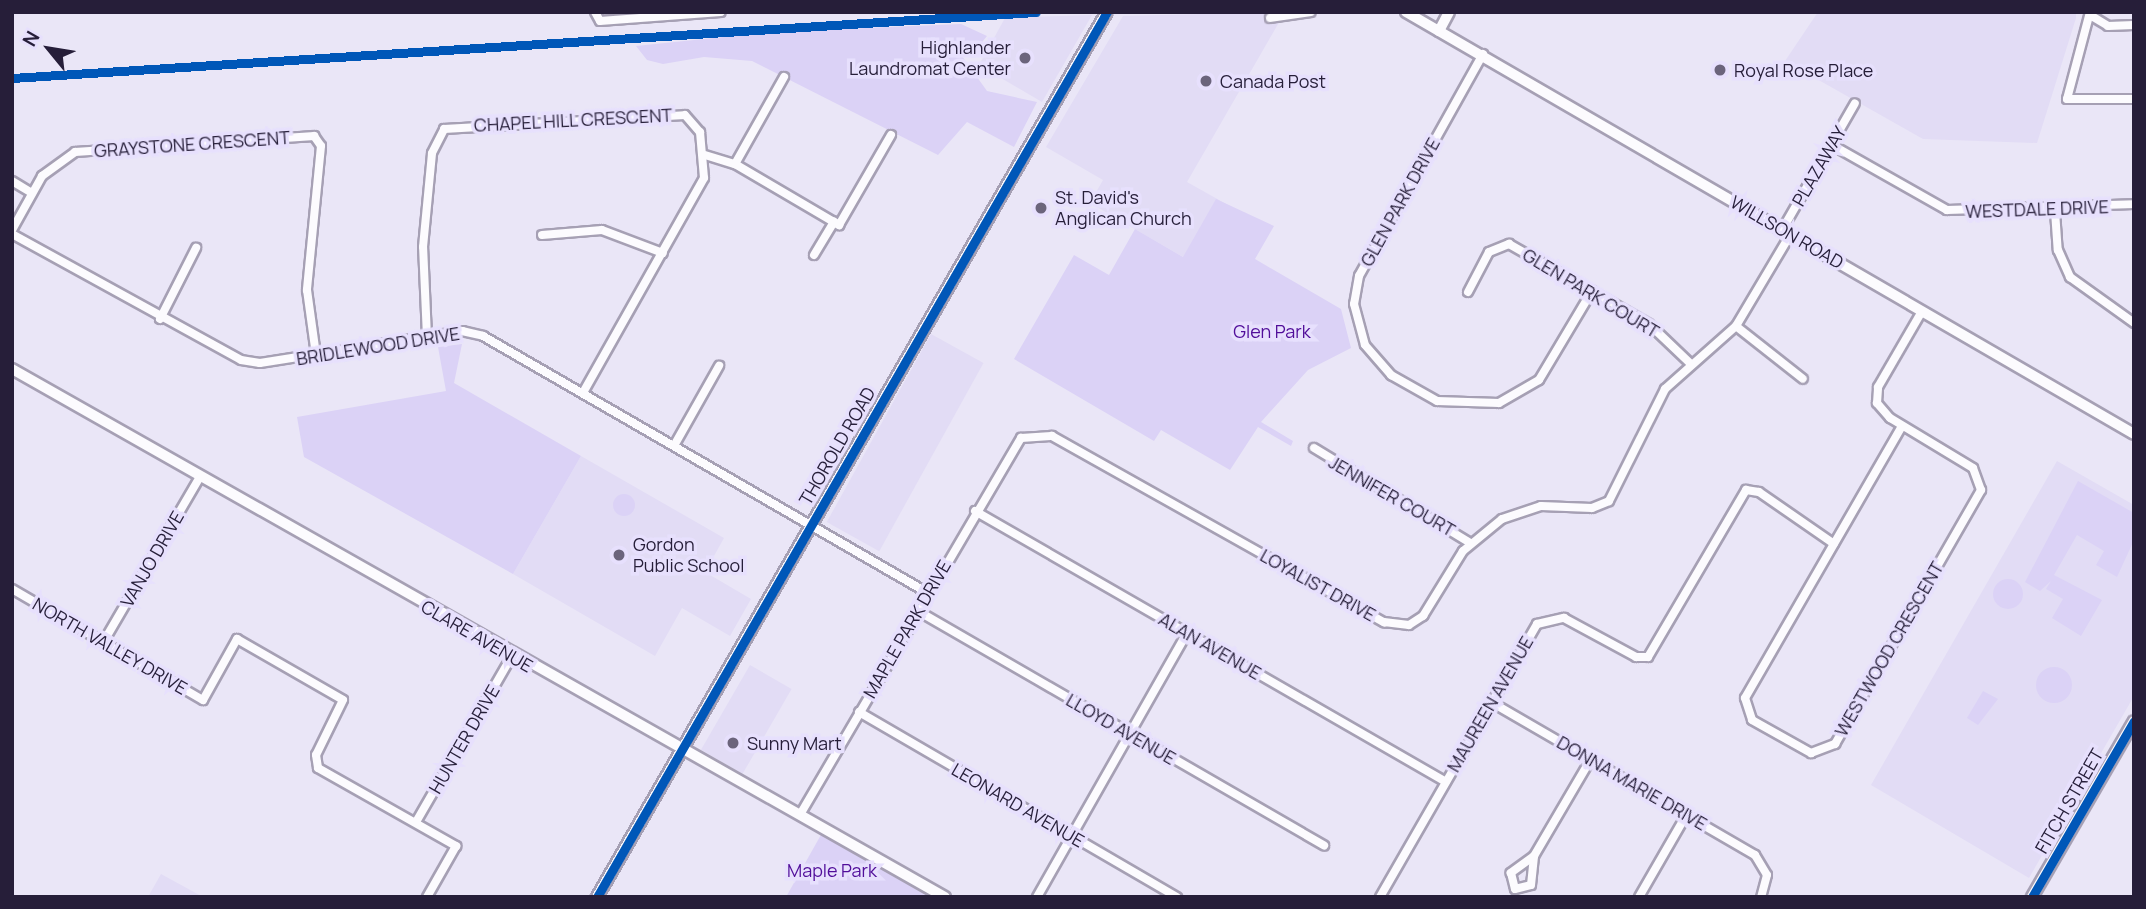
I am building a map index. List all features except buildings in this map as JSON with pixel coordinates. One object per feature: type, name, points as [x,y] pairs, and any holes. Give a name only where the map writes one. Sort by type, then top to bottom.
[{"type":"street","points":[[594,12],[600,21],[721,12]]},
{"type":"street","name":"THOROLD ROAD","points":[[597,897],[1107,12]]},
{"type":"street","points":[[1270,18],[1311,12]]},
{"type":"street","name":"WILLSON ROAD","points":[[1406,12],[1483,54],[2134,435]]},
{"type":"street","points":[[1439,31],[1449,12]]},
{"type":"street","points":[[2134,25],[2108,26],[2090,14],[2067,99],[2134,99]]},
{"type":"street","name":"GLEN PARK DRIVE","points":[[1483,54],[1359,276],[1355,311],[1365,345],[1391,375],[1437,401],[1499,403],[1539,380],[1592,291]]},
{"type":"street","points":[[735,164],[784,77]]},
{"type":"street","name":"PLAZAWAY","points":[[1786,232],[1855,103]]},
{"type":"street","name":"CHAPEL HILL CRESCENT","points":[[427,337],[421,292],[432,153],[447,126],[673,112],[694,122],[705,155],[701,187],[584,391]]},
{"type":"street","points":[[705,155],[735,164],[839,225],[891,135]]},
{"type":"street","name":"GRAYSTONE CRESCENT","points":[[12,232],[32,192],[49,168],[75,152],[316,137],[321,146],[307,290],[316,355]]},
{"type":"street","name":"WESTDALE DRIVE","points":[[1832,145],[1947,210],[2055,211],[2134,204]]},
{"type":"street","points":[[12,181],[32,192]]},
{"type":"street","points":[[2055,211],[2056,243],[2070,277],[2134,323]]},
{"type":"street","points":[[814,256],[834,222]]},
{"type":"street","points":[[542,235],[602,230],[663,253]]},
{"type":"street","name":"BRIDLEWOOD DRIVE","points":[[12,232],[160,319],[241,360],[316,355],[427,337],[476,333],[584,391],[811,524]]},
{"type":"street","name":"LOYALIST DRIVE","points":[[1014,445],[1031,434],[1052,436],[1394,625],[1423,616],[1470,543],[1521,511],[1606,503],[1659,399],[1690,363],[1737,327],[1786,232]]},
{"type":"street","name":"GLEN PARK COURT","points":[[1468,292],[1489,252],[1505,244],[1649,324],[1690,363]]},
{"type":"street","points":[[160,319],[196,248]]},
{"type":"street","name":"WESTWOOD CRESCENT","points":[[1902,426],[1744,702],[1754,721],[1814,753],[1835,744],[1980,490],[1973,468],[1902,426],[1881,410],[1877,391],[1922,311]]},
{"type":"street","points":[[1737,327],[1803,379]]},
{"type":"street","points":[[675,444],[719,366]]},
{"type":"street","name":"CLARE AVENUE","points":[[12,369],[512,656],[801,813],[945,897]]},
{"type":"street","name":"MAPLE PARK DRIVE","points":[[801,813],[1014,445]]},
{"type":"street","name":"JENNIFER COURT","points":[[1314,449],[1470,543]]},
{"type":"street","name":"VANJO DRIVE","points":[[104,641],[200,477]]},
{"type":"street","name":"MAUREEN AVENUE","points":[[1380,897],[1534,628],[1550,617],[1569,619],[1636,657],[1649,656],[1743,491],[1759,492],[1834,544]]},
{"type":"street","name":"ALAN AVENUE","points":[[975,511],[1446,782]]},
{"type":"street","points":[[811,524],[928,593]]},
{"type":"street","name":"NORTH VALLEY DRIVE","points":[[12,589],[203,700],[237,639],[343,700],[316,755],[318,768],[456,846],[427,897]]},
{"type":"street","name":"LLOYD AVENUE","points":[[918,611],[1324,845]]},
{"type":"street","points":[[1037,897],[1187,633]]},
{"type":"street","name":"HUNTER DRIVE","points":[[416,822],[512,656]]},
{"type":"street","name":"DONNA MARIE DRIVE","points":[[1491,702],[1755,855],[1766,871],[1761,897]]},
{"type":"street","name":"LEONARD AVENUE","points":[[859,712],[1177,897]]},
{"type":"street","name":"FITCH STREET","points":[[2032,897],[2134,721]]},
{"type":"street","points":[[1534,856],[1591,759]]},
{"type":"street","points":[[1639,897],[1687,814]]},
{"type":"shaded area","points":[[1285,12],[1187,182],[1269,228],[1235,287],[1090,203],[1103,180],[1046,147],[1123,16]]},
{"type":"shaded area","points":[[1818,12],[2076,12],[2076,18],[2037,143],[1923,139],[1785,61]]},
{"type":"shaded area","points":[[1092,15],[1042,102],[979,65],[1005,18]]},
{"type":"shaded area","points":[[931,334],[983,363],[879,551],[827,522]]},
{"type":"shaded area","name":"Gordon Public School","points":[[581,456],[724,538],[705,572],[751,599],[730,636],[682,608],[655,656],[513,574]]},
{"type":"shaded area","points":[[2057,461],[2134,505],[2134,696],[2029,878],[1871,785]]},
{"type":"shaded area","points":[[750,665],[792,689],[743,774],[701,750]]},
{"type":"shaded area","points":[[161,874],[203,897],[148,897]]},
{"type":"green space","points":[[961,24],[987,36],[978,47],[954,45],[987,91],[1037,102],[1014,147],[967,122],[938,155],[752,61],[704,57],[663,64],[647,60],[636,46],[770,32]]},
{"type":"green space","name":"Glen Park","points":[[1216,199],[1274,226],[1255,259],[1341,309],[1351,348],[1308,370],[1261,422],[1293,441],[1291,446],[1258,427],[1230,470],[1161,430],[1154,441],[1014,359],[1074,255],[1109,275],[1135,229],[1183,257]]},
{"type":"green space","points":[[462,344],[454,383],[581,456],[513,574],[304,457],[297,417],[446,391],[438,347]]},
{"type":"green space","points":[[2078,481],[2134,513],[2134,540],[2117,577],[2096,565],[2104,551],[2077,535],[2054,575],[2102,600],[2081,636],[2052,618],[2063,599],[2046,589],[2051,581],[2040,591],[2025,582]]},
{"type":"green space","points":[[624,494],[632,497],[635,505],[632,513],[624,516],[616,513],[613,505],[616,497]]},
{"type":"green space","points":[[2008,579],[2014,580],[2022,588],[2022,600],[2014,608],[2008,609],[2002,608],[1994,600],[1993,594],[1994,588],[2002,580]]},
{"type":"green space","points":[[2054,667],[2066,673],[2072,685],[2066,697],[2054,703],[2042,697],[2036,685],[2042,673]]},
{"type":"green space","points":[[1983,691],[1998,699],[1978,725],[1967,718]]},
{"type":"green space","name":"Maple Park","points":[[822,833],[931,897],[786,897]]},
{"type":"cycle path","points":[[12,78],[1036,12]]},
{"type":"cycle path","points":[[597,897],[1107,12]]},
{"type":"cycle path","points":[[2032,897],[2134,721]]},
{"type":"place","name":"Highlander Laundromat Center","points":[[1025,58]]},
{"type":"place","name":"Royal Rose Place","points":[[1720,70]]},
{"type":"place","name":"Canada Post","points":[[1206,81]]},
{"type":"place","name":"St. David's Anglican Church","points":[[1041,208]]},
{"type":"place","name":"Gordon Public School","points":[[619,555]]},
{"type":"place","name":"Sunny Mart","points":[[733,743]]}]
